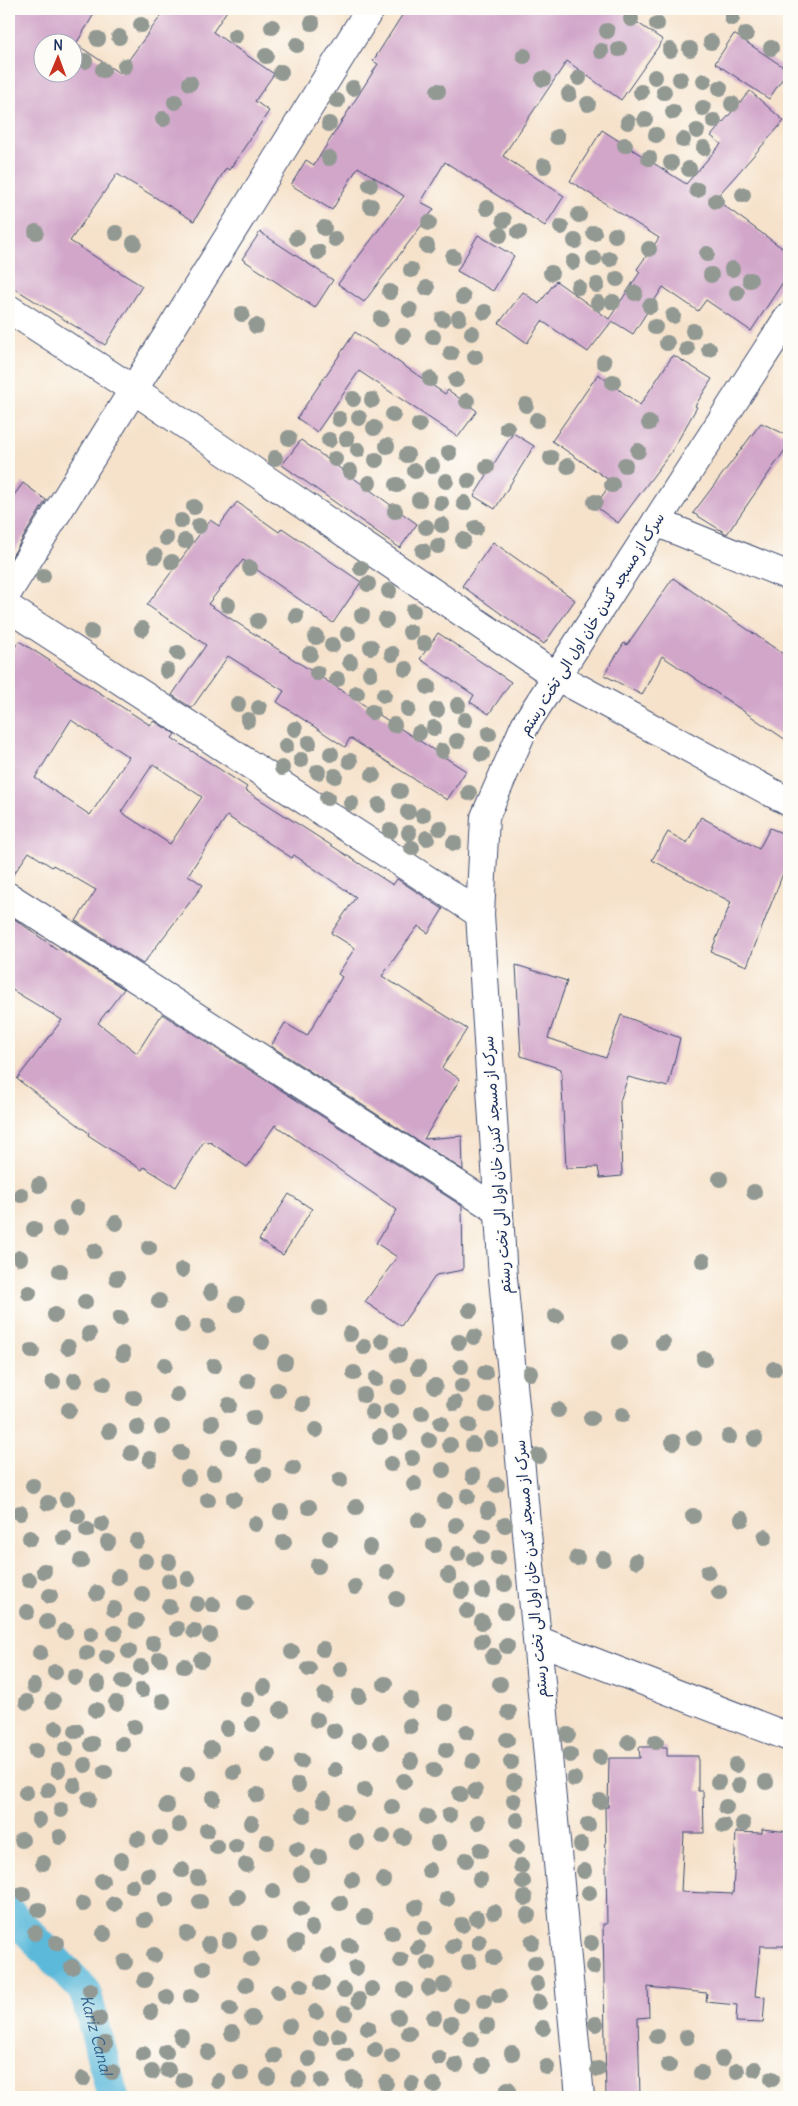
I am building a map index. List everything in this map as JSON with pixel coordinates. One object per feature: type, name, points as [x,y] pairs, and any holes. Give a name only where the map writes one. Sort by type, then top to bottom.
[{"type":"street","points":[[9,590],[370,9]]},
{"type":"street","points":[[9,309],[134,390],[556,676],[789,802]]},
{"type":"street","name":"سرک از مسجد کندن خان اول الی تخت رستم","points":[[580,2097],[503,1278],[480,914],[485,817],[525,725],[789,316]]},
{"type":"street","points":[[656,522],[789,576]]},
{"type":"street","points":[[9,608],[480,914]]},
{"type":"street","points":[[9,897],[499,1211]]},
{"type":"street","points":[[537,1640],[789,1737]]},
{"type":"building","points":[[9,9],[97,9],[82,34],[82,32],[32,32],[32,82],[82,82],[82,48],[119,73],[166,9],[228,9],[213,32],[274,74],[255,101],[269,111],[229,170],[226,168],[194,221],[117,174],[70,241],[142,286],[105,345],[9,285]]},
{"type":"building","points":[[406,9],[617,9],[663,40],[621,100],[567,61],[503,156],[564,196],[545,226],[445,162],[421,202],[434,209],[364,302],[338,284],[404,196],[358,167],[332,210],[291,185],[306,160],[314,165],[378,64],[373,61]]},
{"type":"building","points":[[734,34],[788,70],[769,99],[715,63]]},
{"type":"building","points":[[750,91],[784,121],[715,199],[789,253],[789,273],[751,331],[706,300],[698,311],[663,287],[633,334],[612,321],[588,352],[542,321],[527,343],[499,323],[523,292],[539,304],[556,281],[609,319],[640,272],[637,269],[659,238],[570,181],[602,130],[686,184],[721,144],[711,136]]},
{"type":"building","points":[[260,232],[333,280],[315,308],[242,259]]},
{"type":"building","points":[[478,235],[514,256],[493,291],[457,271]]},
{"type":"building","points":[[355,332],[445,394],[448,390],[477,411],[458,437],[359,371],[317,432],[297,418]]},
{"type":"building","points":[[673,355],[712,379],[695,406],[697,407],[672,451],[618,523],[595,506],[612,482],[552,441],[598,374],[640,405]]},
{"type":"building","points":[[761,423],[789,436],[789,444],[727,534],[693,513]]},
{"type":"building","points":[[513,433],[534,446],[495,509],[474,496]]},
{"type":"building","points":[[301,440],[417,524],[400,548],[282,465]]},
{"type":"building","points":[[23,483],[46,500],[9,561],[9,502]]},
{"type":"building","points":[[237,502],[279,532],[282,528],[361,582],[333,623],[243,560],[208,604],[466,771],[447,800],[350,738],[345,747],[277,702],[284,691],[228,656],[192,708],[172,695],[206,645],[147,605],[210,520],[219,526]]},
{"type":"building","points":[[493,542],[575,600],[544,644],[462,586]]},
{"type":"building","points":[[673,578],[789,658],[789,742],[662,656],[642,695],[604,675],[624,643],[627,645]]},
{"type":"building","points":[[438,633],[511,682],[489,714],[470,702],[474,695],[420,659]]},
{"type":"building","points":[[19,641],[150,725],[154,721],[175,734],[172,738],[247,787],[245,790],[393,885],[397,879],[443,909],[428,933],[418,926],[382,976],[467,1029],[442,1068],[460,1079],[424,1139],[462,1136],[463,1170],[271,1046],[285,1023],[307,1036],[342,977],[338,974],[355,948],[331,933],[356,897],[294,855],[292,858],[227,816],[188,875],[203,885],[143,964],[76,921],[96,890],[53,865],[52,867],[29,852],[9,881],[9,656]],"holes":[[[71,720],[129,757],[90,815],[35,778]],[[153,764],[202,797],[170,844],[121,812]]]},
{"type":"building","points":[[701,817],[759,849],[770,828],[789,836],[789,858],[747,966],[711,952],[731,902],[652,860],[668,832],[687,843]]},
{"type":"building","points":[[9,915],[58,950],[59,948],[124,989],[98,1023],[137,1053],[162,1014],[462,1206],[463,1270],[436,1275],[401,1326],[365,1302],[397,1257],[376,1243],[397,1210],[275,1125],[247,1167],[210,1142],[204,1141],[176,1187],[144,1167],[142,1170],[88,1135],[89,1133],[17,1079],[62,1020],[9,988]]},
{"type":"building","points":[[516,965],[567,981],[548,1038],[606,1058],[621,1015],[680,1038],[668,1087],[628,1077],[620,1101],[622,1176],[600,1178],[598,1167],[566,1168],[561,1069],[521,1056]]},
{"type":"building","points":[[289,1194],[312,1209],[283,1255],[259,1240]]},
{"type":"building","points":[[639,1747],[667,1747],[667,1756],[698,1756],[698,1791],[703,1791],[704,1833],[684,1833],[681,1892],[733,1894],[736,1832],[762,1833],[762,1829],[789,1832],[785,1946],[760,1946],[755,1996],[765,1997],[763,2023],[736,2022],[737,2005],[706,2002],[707,1993],[648,1987],[649,2017],[638,2018],[640,2097],[606,2097],[603,1924],[607,1924],[605,1807],[608,1807],[609,1758],[640,1758]]},
{"type":"waterway","name":"Kariz Canal","points":[[9,1912],[85,1991],[113,2097]]}]
